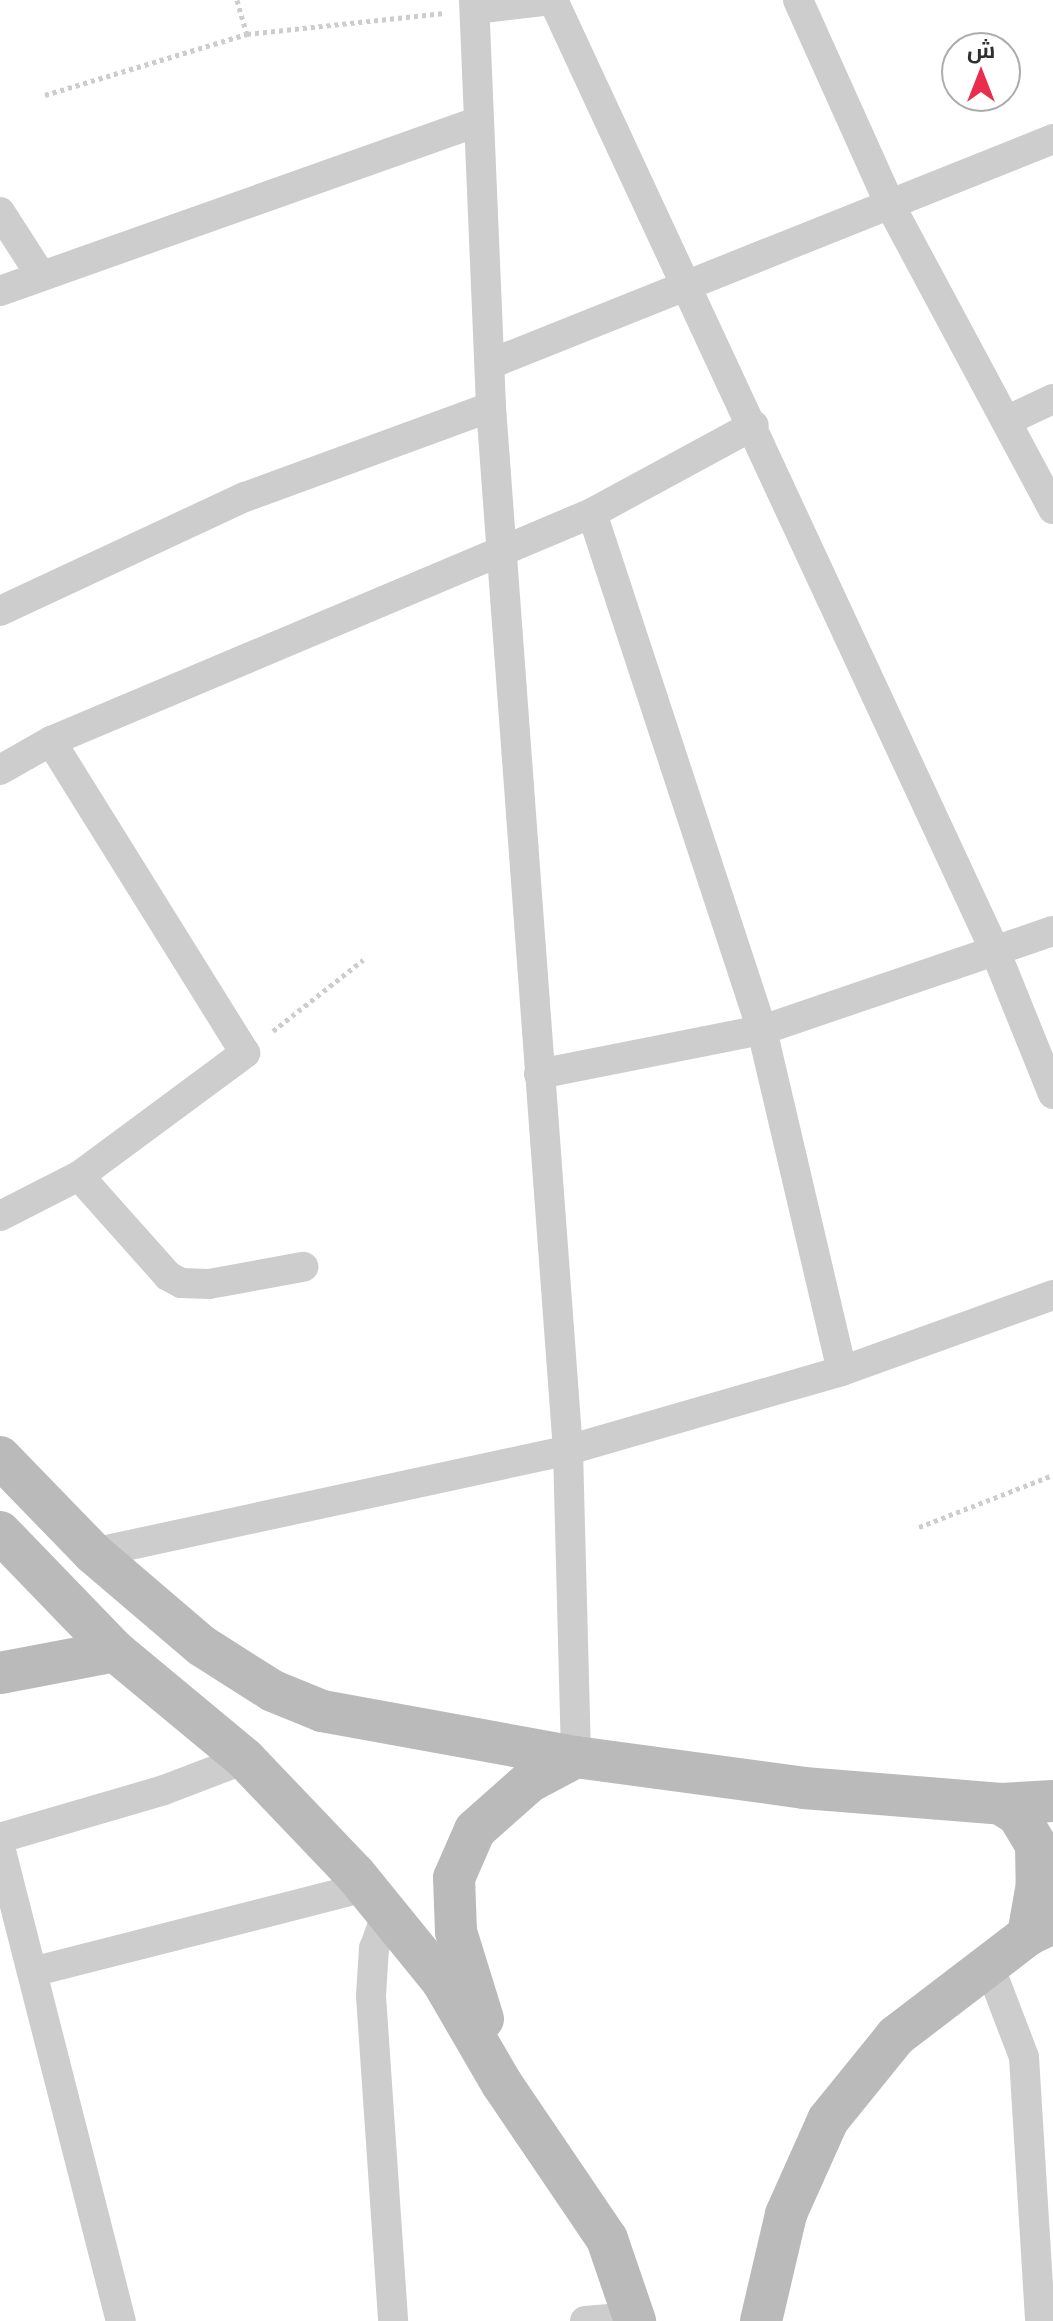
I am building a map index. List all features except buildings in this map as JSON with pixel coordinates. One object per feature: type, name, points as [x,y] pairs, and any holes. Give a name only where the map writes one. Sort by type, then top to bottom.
[{"type":"street","points":[[576,1757],[568,1450],[491,407],[474,5],[553,0],[686,287],[754,425],[996,953],[1053,1094]]},
{"type":"street","points":[[798,0],[890,205],[1053,509]]},
{"type":"street","points":[[0,291],[40,274],[477,122]]},
{"type":"street","points":[[490,364],[1053,139]]},
{"type":"street","points":[[0,212],[40,274]]},
{"type":"street","points":[[1006,421],[1053,399]]},
{"type":"street","points":[[0,611],[245,497],[491,407]]},
{"type":"street","points":[[2,764],[592,513],[754,425]]},
{"type":"street","points":[[592,513],[762,1030],[842,1371]]},
{"type":"street","points":[[4,1205],[79,1176],[245,1053],[51,741]]},
{"type":"street","points":[[539,1074],[762,1030],[996,953],[1053,931]]},
{"type":"street","points":[[79,1176],[168,1276],[181,1283],[209,1284],[303,1267]]},
{"type":"street","points":[[93,1553],[568,1450],[842,1371],[1053,1295]]},
{"type":"street","points":[[0,1457],[93,1553],[202,1646],[273,1691],[337,1714],[576,1757],[804,1788],[1001,1804],[1053,1801]]},
{"type":"street","points":[[0,1532],[115,1651],[245,1759],[376,1900],[442,1981],[502,2084],[607,2239],[634,2319],[585,2321]]},
{"type":"street","points":[[0,1673],[115,1651]]},
{"type":"street","points":[[502,2084],[456,1932],[454,1878],[475,1830],[529,1782],[576,1757]]},
{"type":"street","points":[[0,1838],[164,1790],[245,1759]]},
{"type":"street","points":[[761,2321],[786,2214],[828,2120],[896,2036],[1040,1929],[1036,1845],[1018,1815],[1001,1804]]},
{"type":"street","points":[[0,1847],[121,2321]]},
{"type":"street","points":[[32,1972],[376,1900]]},
{"type":"street","points":[[376,1900],[371,1996],[393,2321]]},
{"type":"street","points":[[990,1968],[1024,2057],[1040,2321]]},
{"type":"path","points":[[237,0],[247,34]]},
{"type":"path","points":[[45,95],[247,34],[474,5]]},
{"type":"path","points":[[245,1053],[363,960]]},
{"type":"path","points":[[919,1527],[1053,1475]]}]
